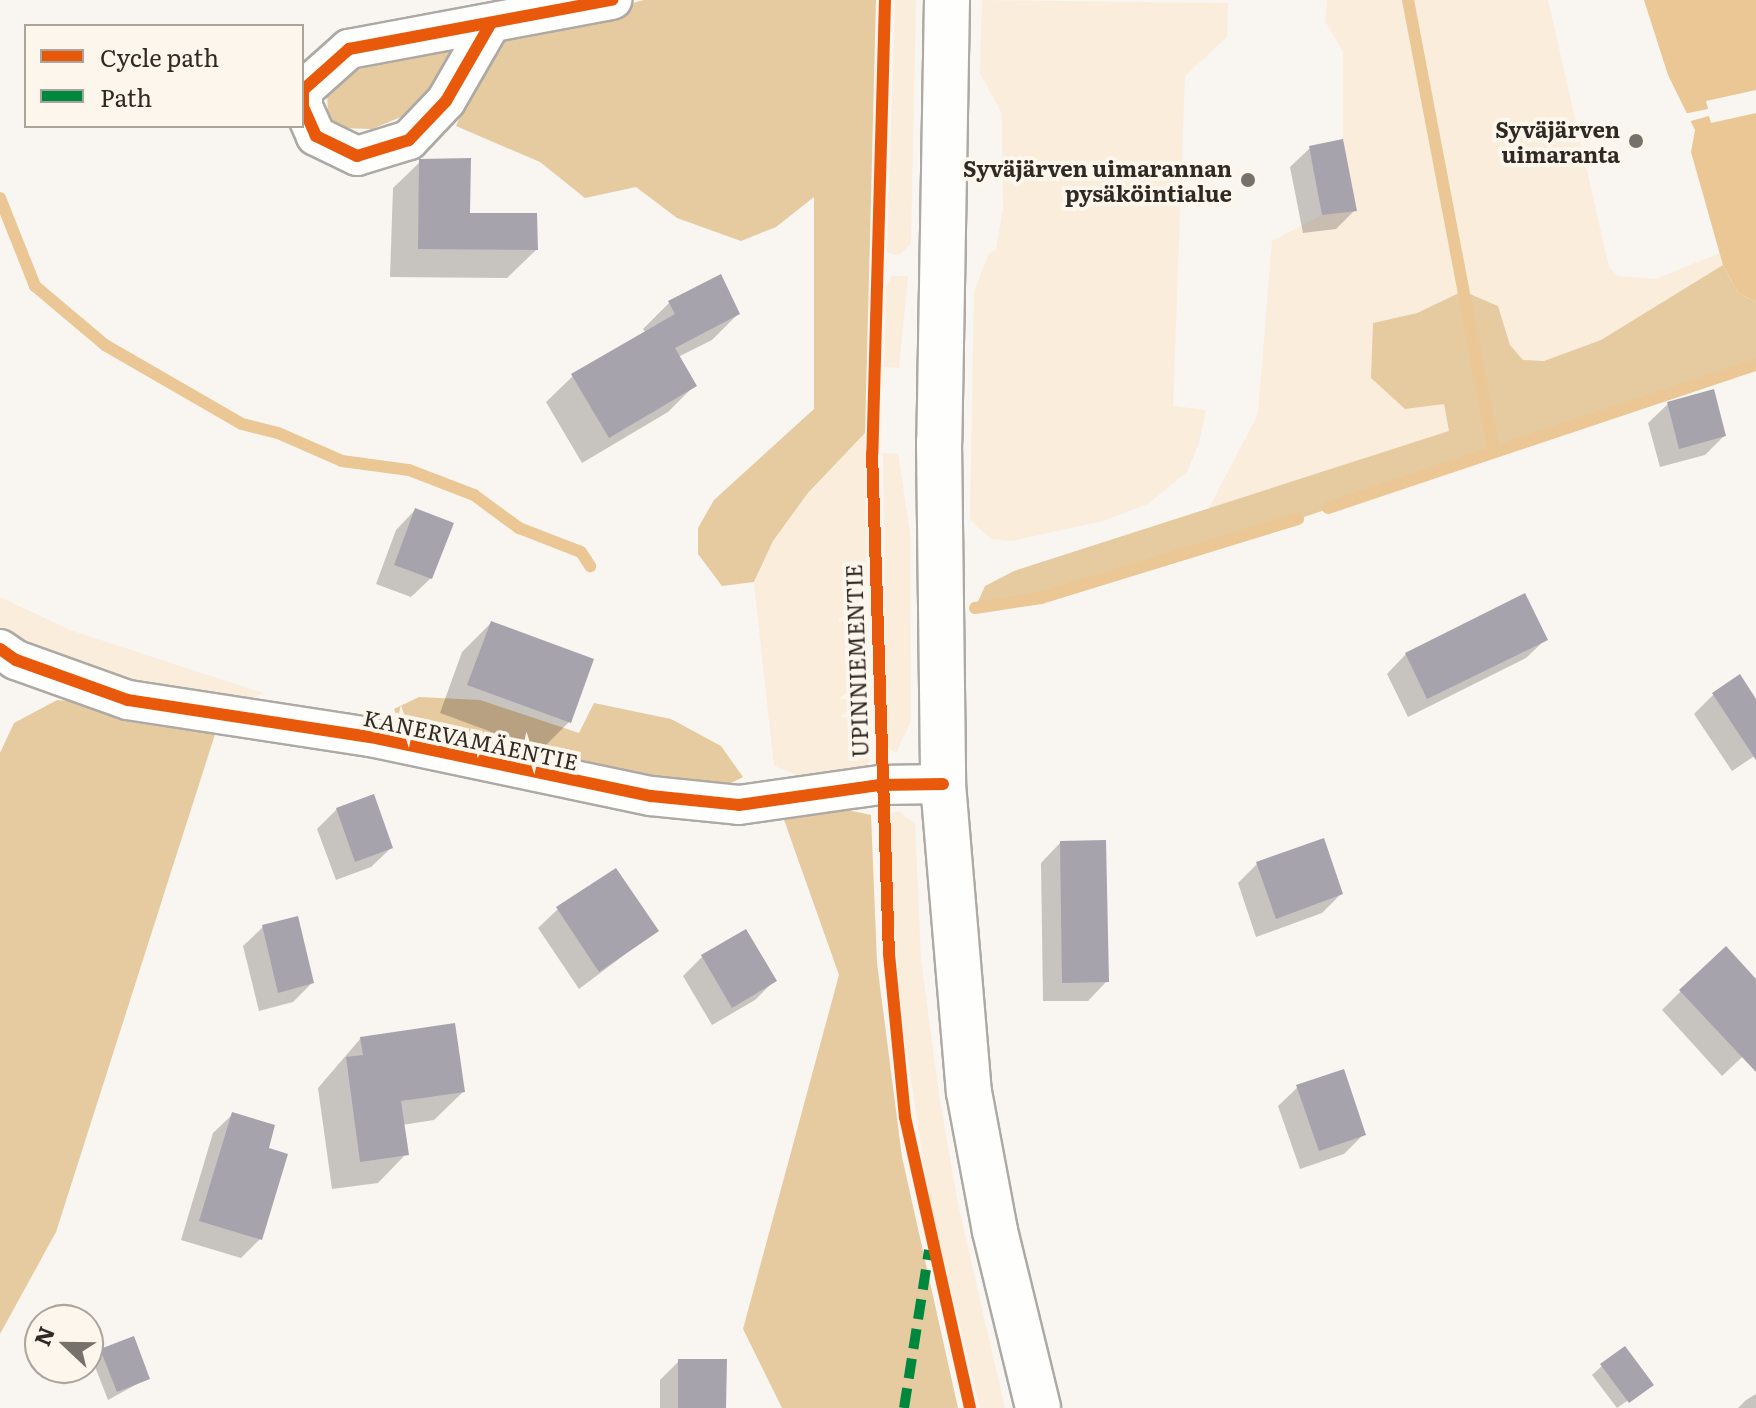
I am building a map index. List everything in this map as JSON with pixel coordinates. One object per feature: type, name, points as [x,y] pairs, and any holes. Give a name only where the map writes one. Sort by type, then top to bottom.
[{"type":"main road","points":[[947,0],[939,427],[943,784],[969,1092],[995,1231],[1038,1408]]},
{"type":"street","points":[[304,89],[349,49],[612,0]]},
{"type":"street","points":[[304,109],[316,136],[357,156],[409,140],[446,101],[491,23]]},
{"type":"street","name":"KANERVAMÄENTIE","points":[[0,649],[16,660],[128,700],[370,737],[651,796],[739,805],[880,785],[943,784]]},
{"type":"shaded area","points":[[644,0],[876,0],[865,433],[808,493],[773,541],[754,582],[722,586],[698,554],[698,528],[714,500],[814,409],[814,197],[776,227],[741,241],[677,218],[636,187],[585,198],[540,162],[456,126],[476,78],[499,43],[519,32]]},
{"type":"shaded area","points":[[895,0],[916,0],[911,244],[898,256],[887,252]]},
{"type":"shaded area","points":[[982,0],[1228,3],[1227,37],[1185,76],[1173,406],[1206,410],[1199,443],[1187,472],[1148,504],[1103,521],[1012,541],[991,539],[970,520],[974,292],[989,253],[996,250],[1003,209],[1002,114],[980,73]]},
{"type":"shaded area","points":[[1327,0],[1548,0],[1609,267],[1618,276],[1655,279],[1720,253],[1723,265],[1601,340],[1544,361],[1523,360],[1510,345],[1498,306],[1463,291],[1417,313],[1373,323],[1444,404],[1450,431],[1208,510],[1258,414],[1272,241],[1322,215],[1357,210],[1343,139],[1343,52],[1325,21]]},
{"type":"shaded area","points":[[1644,0],[1756,0],[1756,302],[1738,293],[1723,265],[1691,152],[1695,130],[1668,75]]},
{"type":"shaded area","points":[[450,49],[450,65],[435,91],[408,114],[372,129],[340,128],[328,115],[327,91],[344,76],[386,58]]},
{"type":"shaded area","points":[[1723,265],[1738,293],[1756,302],[1756,365],[1298,519],[1041,598],[975,608],[985,586],[1014,571],[1449,431],[1444,404],[1405,409],[1371,378],[1373,323],[1417,313],[1463,291],[1498,306],[1510,345],[1523,360],[1544,361],[1601,340]]},
{"type":"shaded area","points":[[892,276],[908,276],[899,368],[884,367],[886,287]]},
{"type":"shaded area","points":[[865,433],[869,762],[860,774],[814,781],[774,766],[754,584],[773,541],[809,493]]},
{"type":"shaded area","points":[[883,453],[898,454],[910,532],[911,721],[896,753],[887,747]]},
{"type":"shaded area","points":[[0,597],[70,630],[263,693],[228,710],[125,690],[0,641]]},
{"type":"shaded area","points":[[419,697],[480,700],[579,733],[594,703],[671,719],[721,746],[743,777],[725,786],[651,779],[400,725],[394,709]]},
{"type":"shaded area","points":[[57,700],[118,705],[217,728],[56,1232],[0,1334],[0,753],[14,723]]},
{"type":"shaded area","points":[[843,809],[871,815],[877,963],[902,1157],[958,1408],[782,1408],[743,1329],[839,975],[783,817]]},
{"type":"shaded area","points":[[899,811],[915,824],[921,959],[939,1095],[958,1204],[1005,1408],[980,1408],[929,1198],[904,1033],[885,821],[888,814]]},
{"type":"pier","points":[[1756,90],[1756,113],[1711,123],[1709,116],[1687,122],[1683,114],[1708,109],[1706,101]]},
{"type":"building","points":[[1343,139],[1357,211],[1322,215],[1309,146]]},
{"type":"building","points":[[471,158],[470,213],[537,213],[538,250],[418,249],[419,159]]},
{"type":"building","points":[[721,274],[740,314],[675,348],[697,386],[609,438],[571,374],[675,314],[668,301]]},
{"type":"building","points":[[1714,389],[1726,436],[1679,449],[1667,402]]},
{"type":"building","points":[[415,508],[454,523],[432,579],[394,565]]},
{"type":"building","points":[[1525,593],[1548,640],[1427,699],[1405,653]]},
{"type":"building","points":[[491,621],[594,659],[571,723],[467,685]]},
{"type":"building","points":[[1740,674],[1756,699],[1756,760],[1712,693]]},
{"type":"building","points":[[374,794],[393,848],[355,862],[336,808]]},
{"type":"building","points":[[1324,838],[1343,894],[1276,919],[1256,862]]},
{"type":"building","points":[[1106,840],[1109,982],[1062,983],[1060,841]]},
{"type":"building","points":[[616,868],[659,931],[599,972],[556,907]]},
{"type":"building","points":[[298,916],[314,983],[278,993],[262,925]]},
{"type":"building","points":[[746,929],[777,981],[732,1008],[701,955]]},
{"type":"building","points":[[1726,946],[1756,979],[1756,1072],[1679,990]]},
{"type":"building","points":[[455,1023],[465,1092],[401,1101],[409,1155],[360,1162],[346,1057],[363,1055],[360,1037]]},
{"type":"building","points":[[1344,1069],[1366,1135],[1319,1151],[1296,1085]]},
{"type":"building","points":[[232,1112],[275,1125],[269,1148],[288,1154],[262,1240],[199,1221]]},
{"type":"building","points":[[134,1336],[150,1379],[117,1392],[104,1359],[104,1347]]},
{"type":"building","points":[[1625,1346],[1654,1385],[1629,1403],[1600,1364]]},
{"type":"building","points":[[678,1359],[727,1359],[726,1408],[678,1408]]},
{"type":"waterway","points":[[1408,0],[1494,452]]},
{"type":"waterway","points":[[0,198],[35,286],[105,345],[242,424],[278,433],[342,461],[409,470],[474,495],[519,528],[581,552],[590,566]]},
{"type":"waterway","points":[[1328,508],[1756,365]]},
{"type":"waterway","points":[[975,608],[1041,598],[1298,519]]},
{"type":"marked path","points":[[904,1408],[929,1250]]},
{"type":"cycle path","points":[[304,89],[349,49],[612,0]]},
{"type":"cycle path","name":"UPINNIEMENTIE","points":[[885,0],[872,453],[889,954],[905,1117],[970,1408]]},
{"type":"cycle path","points":[[304,109],[316,136],[357,156],[409,140],[446,101],[491,23]]},
{"type":"cycle path","points":[[0,649],[16,660],[128,700],[370,737],[651,796],[739,805],[880,785],[943,784]]},
{"type":"place","name":"Syväjärven uimaranta","points":[[1636,141]]},
{"type":"place","name":"Syväjärven uimarannan pysäköintialue","points":[[1248,180]]}]
